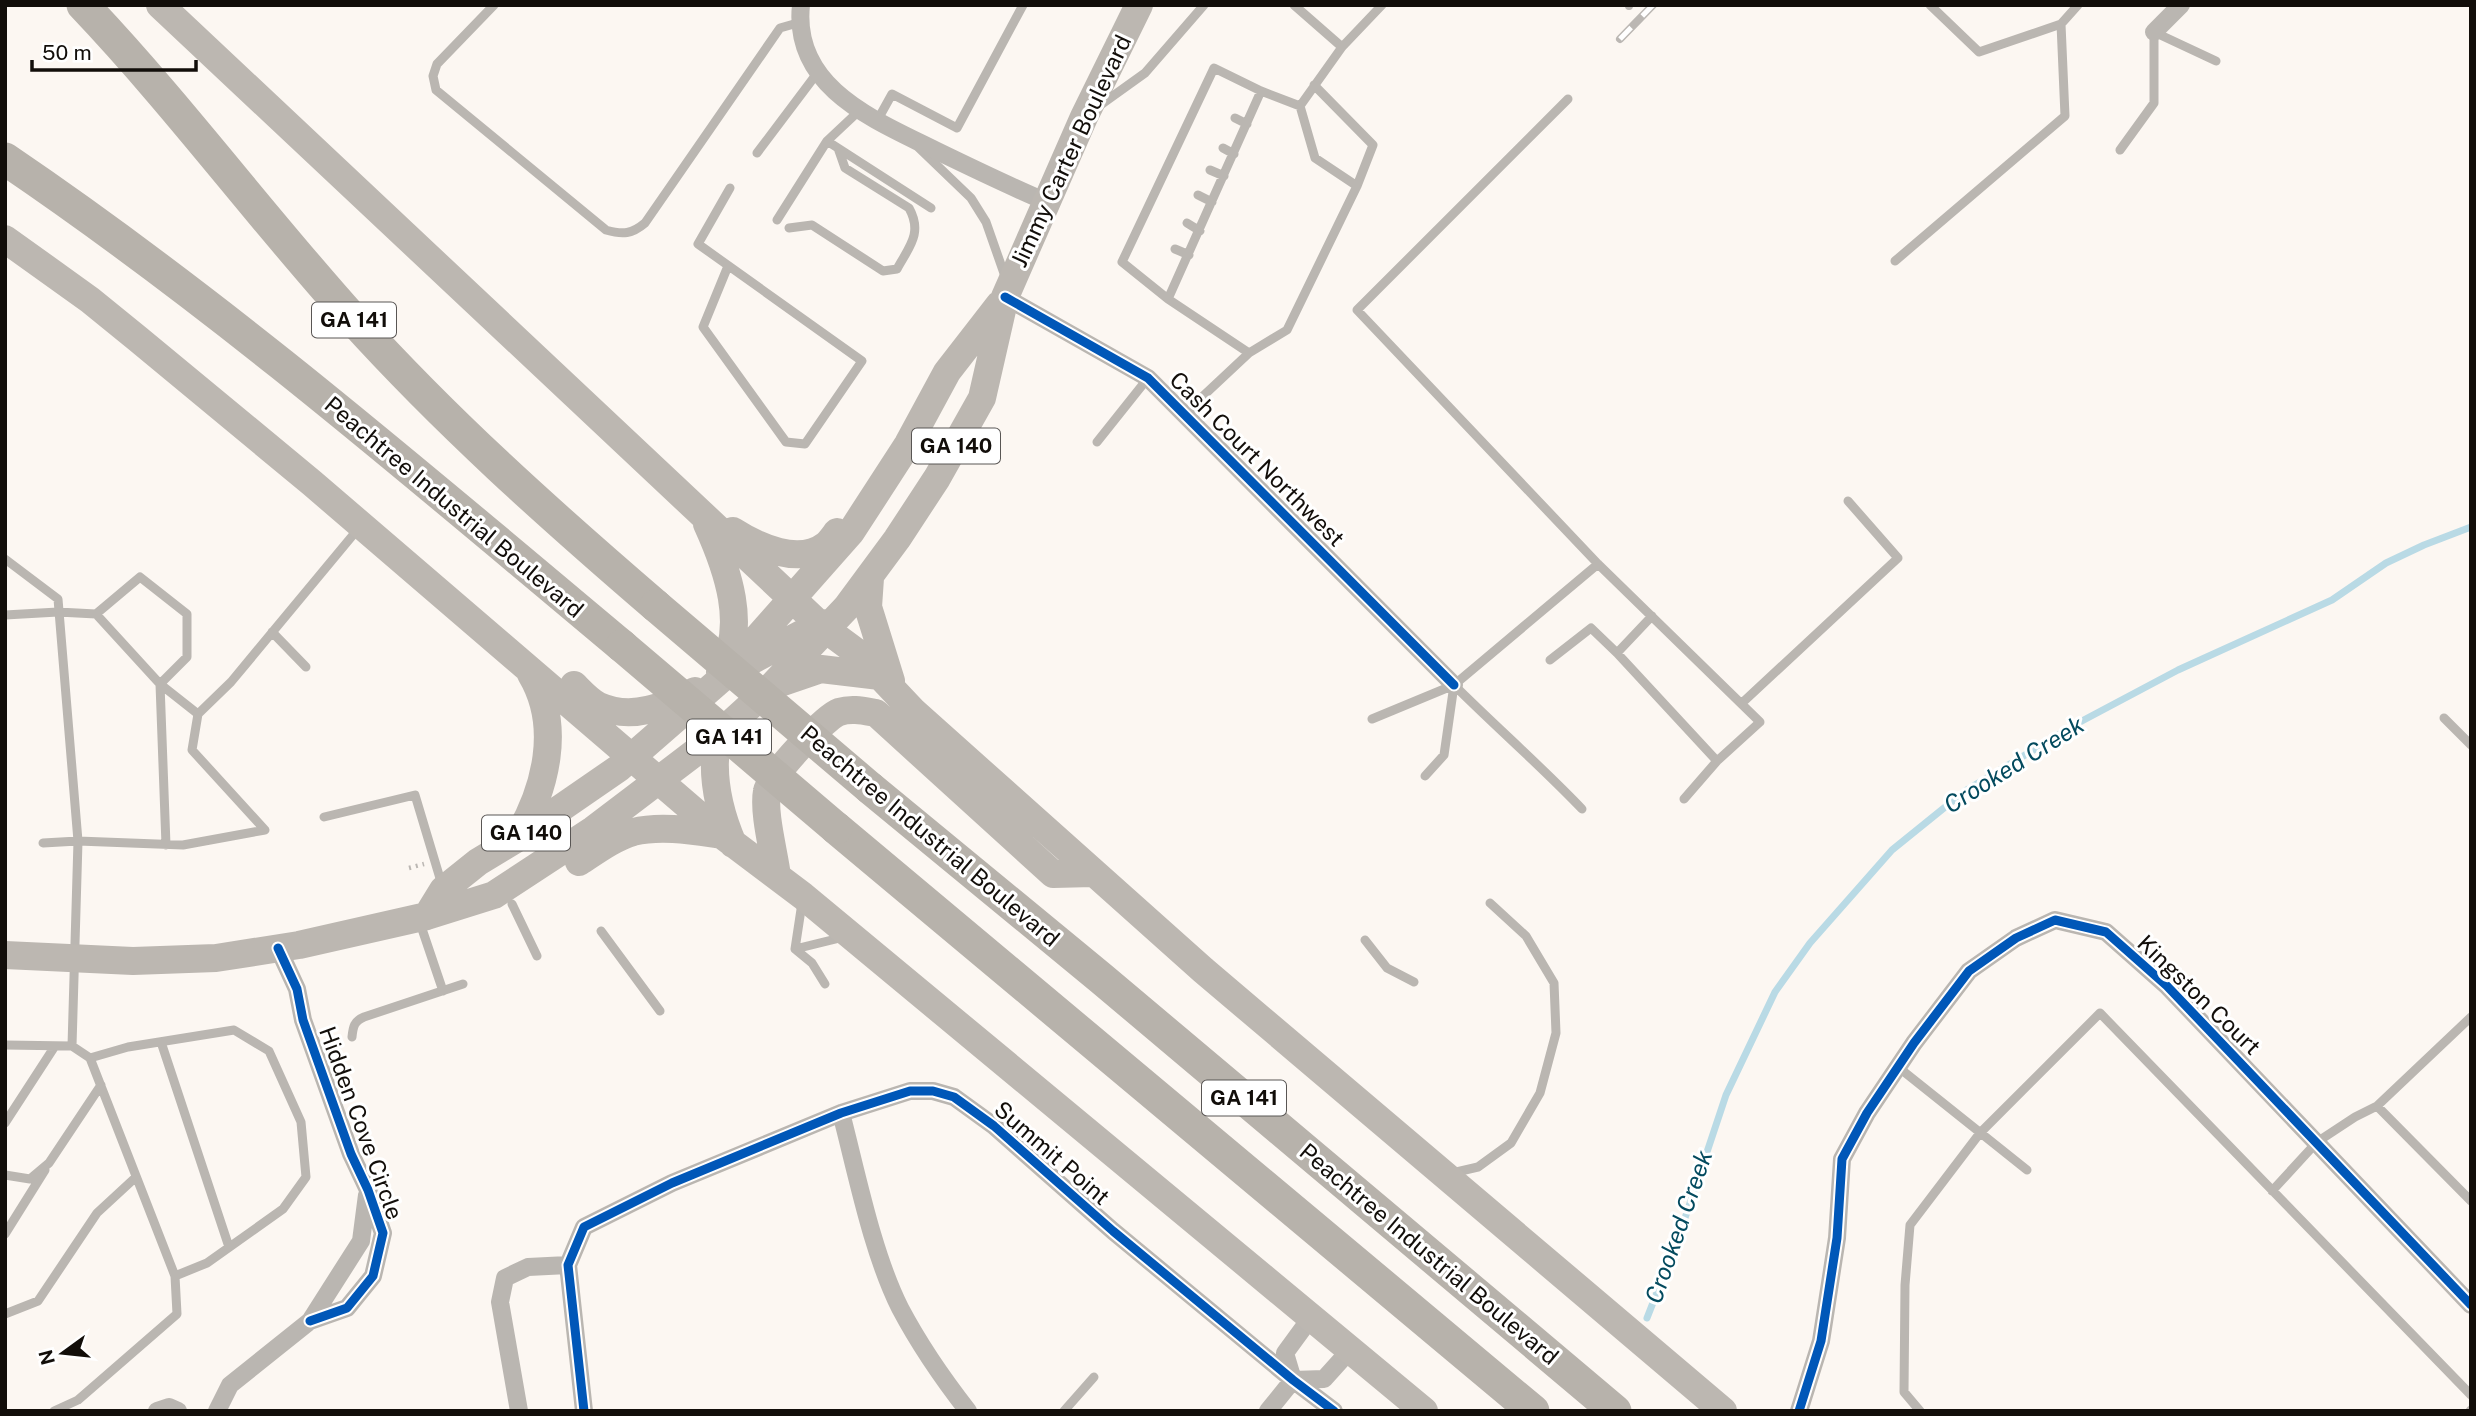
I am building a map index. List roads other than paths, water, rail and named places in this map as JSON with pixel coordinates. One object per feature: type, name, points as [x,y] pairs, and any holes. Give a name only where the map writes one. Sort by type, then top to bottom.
[{"type":"highway","name":"Peachtree Industrial Boulevard","points":[[83,5],[158,89],[304,263],[415,386],[478,449],[656,606],[870,788],[1113,987],[1615,1411]]},
{"type":"highway","name":"Peachtree Industrial Boulevard","points":[[5,159],[125,241],[372,438],[1533,1411]]},
{"type":"main road","points":[[160,5],[823,627],[874,665],[887,685],[1093,873],[1203,970],[1724,1411]]},
{"type":"main road","name":"Jimmy Carter Boulevard","points":[[772,686],[823,627],[846,608],[870,578],[937,478],[982,398],[1007,292],[1084,117],[1139,5]]},
{"type":"main road","points":[[5,239],[90,300],[312,483],[728,839],[803,896],[1424,1411]]},
{"type":"main road","name":"Jimmy Carter Boulevard","points":[[423,917],[443,890],[478,862],[647,770],[725,688],[793,599],[851,532],[908,444],[947,372],[1007,292]]},
{"type":"main road","points":[[701,512],[758,546],[794,555],[826,545],[853,513],[909,418],[947,372]]},
{"type":"main road","points":[[312,483],[341,486],[598,706],[621,712],[643,712],[725,688],[772,686],[821,669],[887,685]]},
{"type":"main road","points":[[701,512],[726,574],[734,621],[732,644],[726,663],[715,766],[718,798],[728,839]]},
{"type":"main road","points":[[870,578],[869,607],[887,685]]},
{"type":"main road","points":[[647,770],[674,736],[725,688],[823,627]]},
{"type":"main road","points":[[516,839],[530,817],[539,791],[548,741],[548,722],[543,702],[527,669]]},
{"type":"main road","name":"Jimmy Carter Boulevard","points":[[647,770],[725,688]]},
{"type":"main road","points":[[777,876],[767,788],[813,732],[838,712],[855,709],[876,713],[1053,874],[1093,873]]},
{"type":"main road","name":"GA 140","points":[[5,955],[133,961],[216,958],[278,948],[423,917],[504,890],[634,801],[647,770]]},
{"type":"main road","points":[[423,917],[460,920],[505,908],[612,841],[634,832],[682,830],[728,839]]},
{"type":"street","points":[[2154,32],[2181,5]]},
{"type":"street","points":[[801,14],[804,44],[818,72],[832,89],[877,121],[1046,202]]},
{"type":"street","name":"Cash Court Northwest","points":[[1007,292],[1148,378],[1454,685]]},
{"type":"street","name":"Kingston Court","points":[[1799,1411],[1821,1341],[1837,1238],[1842,1159],[1867,1113],[1898,1067],[1969,971],[2016,938],[2055,920],[2106,932],[2167,986],[2471,1305]]},
{"type":"street","name":"Hidden Cove Circle","points":[[278,948],[297,989],[303,1020],[351,1154],[368,1190],[383,1233],[373,1276],[347,1308],[310,1321]]},
{"type":"street","name":"Summit Point","points":[[568,1265],[584,1227],[672,1183],[841,1113],[910,1091],[933,1091],[954,1097],[994,1126],[1113,1231],[1334,1411]]},
{"type":"street","points":[[841,1113],[876,1244],[900,1307],[951,1389],[968,1411]]},
{"type":"street","name":"Hidden Cove Circle","points":[[217,1411],[230,1385],[310,1321],[361,1241],[368,1190]]},
{"type":"street","points":[[519,1411],[500,1302],[505,1278],[528,1267],[568,1265],[584,1411]]},
{"type":"street","points":[[1293,1380],[1286,1353],[1312,1316]]},
{"type":"street","points":[[1268,1411],[1293,1380],[1324,1379],[1351,1349]]},
{"type":"street","points":[[158,1411],[169,1407],[177,1411]]},
{"type":"lane","points":[[494,5],[437,64],[433,76],[436,90],[606,230],[621,234],[635,232],[645,223],[780,27],[801,14]]},
{"type":"lane","points":[[877,121],[892,94],[957,128],[1023,5]]},
{"type":"lane","points":[[1084,117],[1145,73],[1203,5]]},
{"type":"lane","points":[[1294,5],[1342,47]]},
{"type":"lane","points":[[1357,186],[1315,158],[1300,106],[1342,47],[1382,5]]},
{"type":"lane","points":[[1930,5],[1979,52],[2061,24],[2078,5]]},
{"type":"lane","points":[[1895,261],[2065,116],[2061,24]]},
{"type":"lane","points":[[2120,150],[2154,103],[2154,32],[2216,61]]},
{"type":"lane","points":[[1248,353],[1168,299],[1122,262],[1167,179],[1173,154],[1189,131],[1202,103],[1213,68],[1300,106]]},
{"type":"lane","points":[[757,153],[818,72]]},
{"type":"lane","points":[[1187,417],[1202,397],[1248,353],[1287,330],[1357,186],[1373,145],[1314,85]]},
{"type":"lane","points":[[1168,299],[1261,91]]},
{"type":"lane","points":[[1568,99],[1357,310],[1598,564],[1760,722],[1717,761],[1684,799]]},
{"type":"lane","points":[[777,220],[827,141],[860,110]]},
{"type":"lane","points":[[1235,118],[1247,124]]},
{"type":"lane","points":[[905,135],[971,198],[986,222],[1007,292]]},
{"type":"lane","points":[[827,141],[931,208]]},
{"type":"lane","points":[[789,228],[812,225],[883,271],[897,269],[916,233],[915,218],[909,208],[845,168],[838,148]]},
{"type":"lane","points":[[1223,148],[1234,154]]},
{"type":"lane","points":[[1173,154],[1183,158]]},
{"type":"lane","points":[[1210,170],[1224,176]]},
{"type":"lane","points":[[728,266],[703,327],[786,442],[806,444],[862,360],[698,244],[730,188]]},
{"type":"lane","points":[[1198,195],[1212,202]]},
{"type":"lane","points":[[1187,223],[1200,231]]},
{"type":"lane","points":[[1137,230],[1148,236]]},
{"type":"lane","points":[[1175,249],[1189,255]]},
{"type":"lane","points":[[1097,442],[1148,378]]},
{"type":"lane","points":[[1742,703],[1898,558],[1848,501]]},
{"type":"lane","points":[[43,843],[78,841],[183,845],[265,830],[192,750],[198,713],[230,682],[361,525]]},
{"type":"lane","points":[[5,559],[58,599],[78,841],[72,1046]]},
{"type":"lane","points":[[1372,719],[1454,685],[1598,564]]},
{"type":"lane","points":[[5,615],[58,612],[96,614],[140,577],[187,614],[187,657],[160,684],[166,845]]},
{"type":"lane","points":[[96,614],[160,684],[198,713]]},
{"type":"lane","points":[[1617,653],[1652,616]]},
{"type":"lane","points":[[1550,660],[1591,628],[1717,761]]},
{"type":"lane","points":[[272,632],[306,667]]},
{"type":"lane","points":[[1425,776],[1444,755],[1454,685]]},
{"type":"lane","points":[[1454,685],[1502,733],[1540,765],[1582,809]]},
{"type":"lane","points":[[2444,718],[2471,745]]},
{"type":"lane","points":[[324,817],[415,795],[443,890]]},
{"type":"lane","points":[[795,949],[803,896]]},
{"type":"lane","points":[[1444,1175],[1478,1167],[1511,1143],[1540,1093],[1556,1033],[1555,983],[1526,936],[1490,903]]},
{"type":"lane","points":[[512,905],[537,957]]},
{"type":"lane","points":[[423,917],[443,991]]},
{"type":"lane","points":[[601,931],[660,1011]]},
{"type":"lane","points":[[795,949],[850,937]]},
{"type":"lane","points":[[1365,940],[1387,968],[1414,982]]},
{"type":"lane","points":[[795,949],[812,963],[825,984]]},
{"type":"lane","points":[[352,1037],[352,1027],[357,1020],[463,984]]},
{"type":"lane","points":[[1920,1411],[1903,1392],[1905,1285],[1910,1225],[1980,1133],[2100,1013],[2471,1395]]},
{"type":"lane","points":[[2272,1191],[2317,1142],[2377,1106],[2471,1017]]},
{"type":"lane","points":[[90,1058],[128,1047],[234,1030],[269,1052],[301,1122],[306,1177],[283,1209],[207,1263],[175,1276]]},
{"type":"lane","points":[[161,1042],[229,1247]]},
{"type":"lane","points":[[5,1045],[72,1046],[90,1058],[175,1276],[177,1314],[78,1400],[54,1411]]},
{"type":"lane","points":[[5,1123],[55,1046]]},
{"type":"lane","points":[[1898,1067],[2027,1170]]},
{"type":"lane","points":[[5,1234],[101,1086]]},
{"type":"lane","points":[[2377,1106],[2471,1201]]},
{"type":"lane","points":[[5,1175],[30,1179],[49,1163]]},
{"type":"lane","points":[[5,1314],[38,1301],[97,1213],[136,1177]]},
{"type":"lane","points":[[1064,1411],[1094,1377]]},
{"type":"waterway","name":"Crooked Creek","points":[[1647,1318],[1678,1239],[1726,1095],[1775,992],[1810,943],[1892,850],[1965,791],[2080,722],[2178,670],[2332,600],[2386,563],[2471,527]]},
{"type":"railway","points":[[1620,39],[1653,5]]}]
